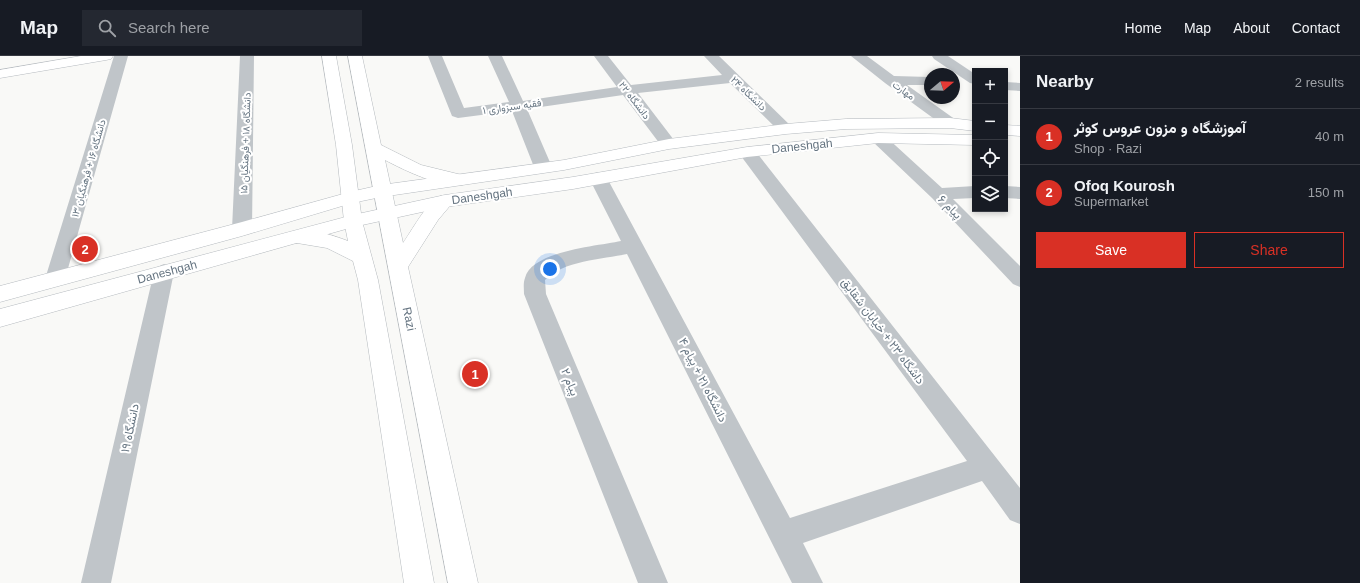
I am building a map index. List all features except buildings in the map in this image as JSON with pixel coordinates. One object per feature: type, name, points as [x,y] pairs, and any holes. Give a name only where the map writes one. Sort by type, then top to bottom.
[{"type":"main road","points":[[0,74],[101,56]]},
{"type":"main road","points":[[329,56],[344,144],[353,221],[368,280],[419,583]]},
{"type":"main road","name":"Razi","points":[[355,56],[463,583]]},
{"type":"main road","name":"Daneshgah","points":[[0,318],[101,289],[353,221],[384,203],[460,180],[564,165],[669,144],[786,129],[846,124],[950,123],[972,126]]},
{"type":"main road","points":[[1008,130],[1020,131]]},
{"type":"main road","name":"Daneshgah","points":[[0,294],[242,229],[350,198],[384,203],[445,201],[573,183],[747,152],[878,138],[972,140]]},
{"type":"main road","points":[[344,144],[372,143],[415,169],[434,175],[460,180]]},
{"type":"main road","points":[[1008,143],[1020,145]]},
{"type":"main road","points":[[564,165],[573,183]]},
{"type":"main road","points":[[368,280],[399,270],[430,216],[445,201]]},
{"type":"main road","points":[[298,237],[319,238],[347,248],[362,257]]},
{"type":"main road","points":[[101,289],[106,266]]},
{"type":"street","name":"دانشگاه ۱۶ + فرهنگیان ۱۳","points":[[55,279],[121,56]]},
{"type":"street","name":"دانشگاه ۱۸ + فرهنگیان ۱۵","points":[[242,229],[247,56]]},
{"type":"street","name":"فقیه سبزواری ۱","points":[[435,56],[458,113],[627,90],[734,78]]},
{"type":"street","points":[[495,56],[518,106],[543,168]]},
{"type":"street","name":"دانشگاه ۲۲","points":[[601,56],[669,144]]},
{"type":"street","name":"دانشگاه ۲۴","points":[[711,56],[786,129]]},
{"type":"street","name":"مهارت","points":[[858,56],[950,123]]},
{"type":"street","points":[[939,56],[972,78]]},
{"type":"street","points":[[890,80],[924,81]]},
{"type":"street","points":[[960,82],[972,83]]},
{"type":"street","points":[[1008,86],[1020,87]]},
{"type":"street","name":"پیام ۶","points":[[878,138],[938,194],[1020,278]]},
{"type":"street","name":"داشگاه ۲۳ + خیابان شقایق","points":[[747,152],[1020,510]]},
{"type":"street","name":"دانشگاه ۲۱ + پیام ۴","points":[[598,178],[808,583]]},
{"type":"street","points":[[938,194],[972,192]]},
{"type":"street","points":[[1008,192],[1020,193]]},
{"type":"street","name":"پیام ۲","points":[[634,246],[560,260],[544,268],[535,278],[535,294],[653,583]]},
{"type":"street","name":"دانشگاه ۱۹","points":[[96,583],[164,272]]},
{"type":"street","points":[[783,535],[987,467]]},
{"type":"place","name":"Ofoq Kourosh","points":[[85,249]]},
{"type":"place","name":"آموزشگاه و مزون عروس کوثر","points":[[475,374]]}]
